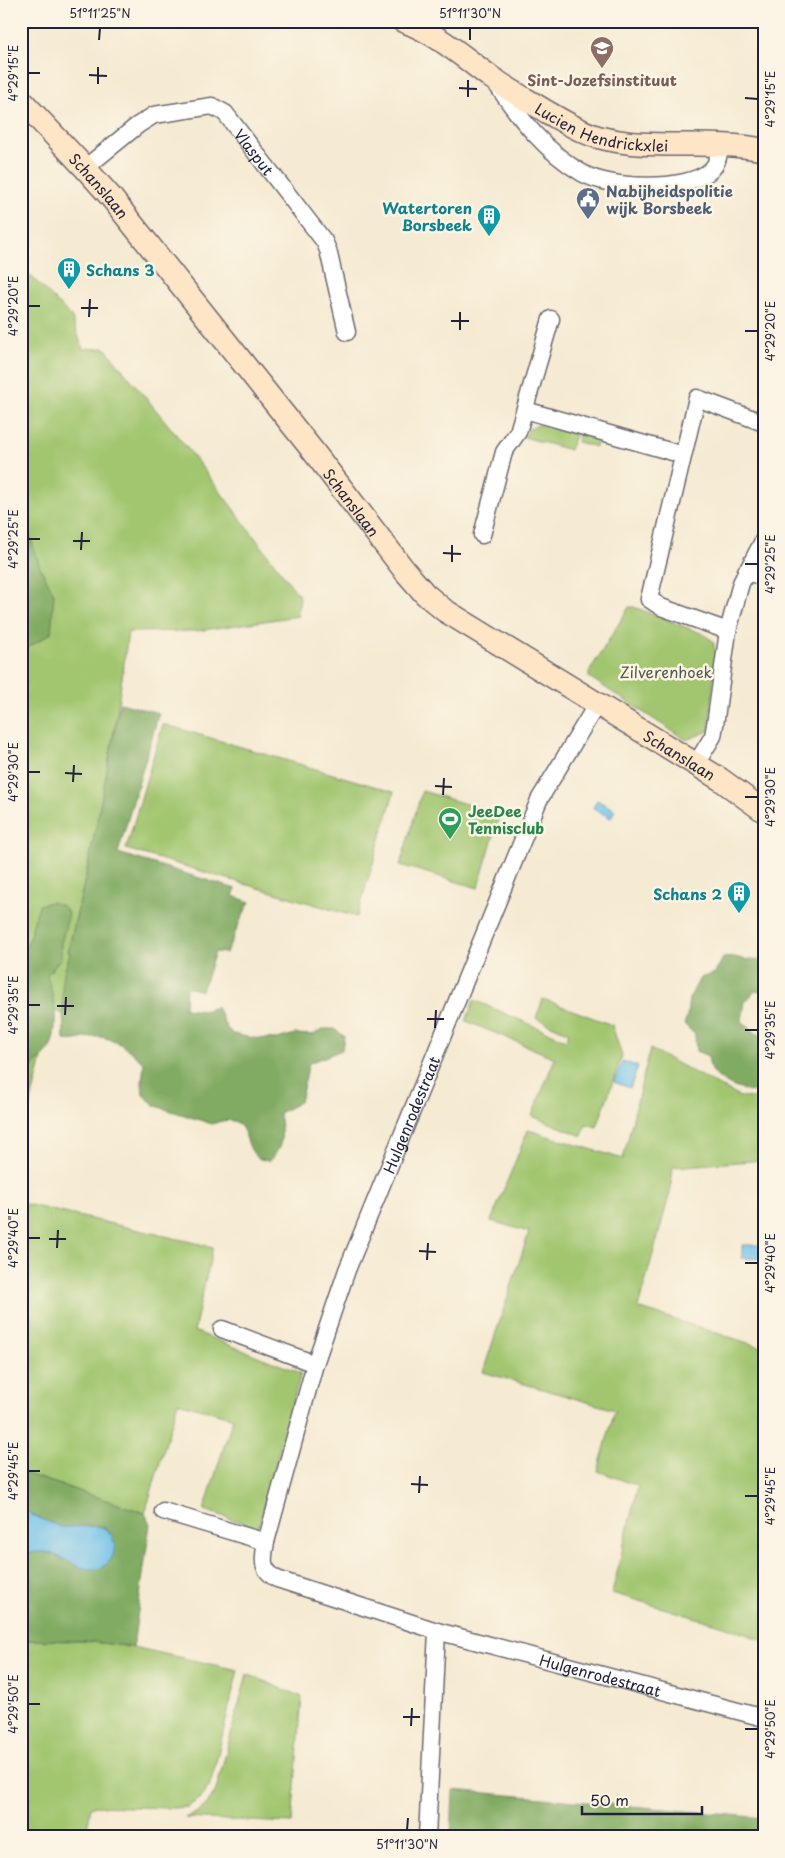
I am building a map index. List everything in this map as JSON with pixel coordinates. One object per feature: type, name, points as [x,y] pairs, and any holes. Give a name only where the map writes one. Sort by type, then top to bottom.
[{"type":"street","name":"Lucien Hendrickxlei","points":[[403,21],[428,32],[446,43],[493,79],[567,124],[597,137],[630,142],[720,145],[764,150]]},
{"type":"street","name":"Lucien Hendrickxlei","points":[[493,79],[529,128],[552,152],[584,174],[603,181],[642,186],[673,184],[704,176],[713,168],[718,159],[720,145]]},
{"type":"street","name":"Schanslaan","points":[[21,100],[85,168],[157,254],[425,594],[444,610],[696,764],[764,810]]},
{"type":"street","name":"Vlasput","points":[[85,168],[138,125],[154,115],[212,106],[225,114],[324,240],[347,332]]},
{"type":"street","points":[[482,535],[504,452],[518,432],[551,319]]},
{"type":"street","points":[[728,630],[661,607],[649,599],[697,398],[764,423]]},
{"type":"street","points":[[525,410],[553,416],[683,456]]},
{"type":"street","points":[[696,764],[710,741],[715,726],[728,630],[746,571],[764,539]]},
{"type":"street","points":[[746,571],[764,578]]},
{"type":"street","name":"Hulgenrodestraat","points":[[597,704],[539,800],[347,1270],[315,1364],[266,1542],[264,1567],[269,1574],[277,1578],[437,1631],[764,1718]]},
{"type":"street","points":[[222,1329],[315,1364]]},
{"type":"street","points":[[163,1511],[266,1542]]},
{"type":"street","points":[[427,1837],[437,1631]]},
{"type":"green space","points":[[21,271],[32,277],[71,316],[83,349],[105,348],[188,449],[300,597],[298,616],[197,631],[128,632],[117,713],[103,793],[68,951],[179,986],[164,1041],[54,1011],[21,1141]]},
{"type":"green space","points":[[545,422],[577,429],[570,450],[524,437],[529,429]]},
{"type":"green space","points":[[580,431],[599,437],[596,447],[577,442]]},
{"type":"green space","points":[[21,532],[30,536],[40,567],[54,594],[51,633],[21,652]]},
{"type":"green space","name":"Zilverenhoek","points":[[629,607],[634,607],[703,634],[713,641],[716,654],[709,731],[686,740],[589,677],[589,672]]},
{"type":"green space","points":[[120,703],[159,713],[118,853],[236,889],[233,896],[250,902],[226,953],[215,952],[202,991],[186,987],[185,1009],[203,1011],[217,1007],[226,1027],[233,1034],[252,1038],[277,1039],[295,1034],[313,1035],[322,1029],[334,1029],[344,1036],[342,1050],[309,1063],[300,1102],[279,1113],[281,1127],[280,1144],[270,1161],[258,1158],[252,1152],[243,1130],[234,1121],[212,1124],[156,1106],[143,1095],[144,1064],[121,1044],[100,1037],[71,1041],[64,1040],[62,979],[70,953],[68,952],[88,867]]},
{"type":"green space","points":[[163,724],[394,792],[357,917],[126,849]]},
{"type":"green space","name":"JeeDee Tennisclub","points":[[422,791],[500,814],[478,888],[400,865]]},
{"type":"green space","points":[[51,902],[63,906],[69,914],[61,943],[61,958],[47,975],[54,1002],[55,1030],[50,1048],[46,1053],[29,1070],[21,1069],[21,965],[39,905]]},
{"type":"green space","points":[[735,957],[746,960],[764,960],[764,992],[755,991],[745,1002],[742,1021],[755,1033],[764,1036],[764,1092],[734,1087],[720,1079],[711,1068],[708,1056],[696,1051],[695,1035],[684,1024],[689,999],[700,978],[715,973],[723,958]]},
{"type":"green space","points":[[543,999],[612,1025],[622,1056],[597,1127],[586,1124],[582,1136],[532,1116],[555,1058],[466,1021],[474,1000],[566,1040],[569,1033],[536,1018]]},
{"type":"green space","points":[[650,1049],[740,1097],[764,1099],[764,1160],[673,1167],[671,1189],[638,1308],[764,1348],[764,1641],[724,1626],[612,1593],[638,1486],[598,1471],[615,1410],[483,1372],[529,1232],[491,1221],[528,1130],[623,1159]]},
{"type":"green space","points":[[21,1203],[213,1247],[194,1331],[301,1373],[258,1528],[204,1510],[233,1418],[178,1402],[145,1513],[21,1472]]},
{"type":"green space","points":[[21,1472],[145,1513],[150,1524],[133,1647],[84,1641],[28,1640],[21,1637],[21,1555],[43,1552],[53,1554],[63,1560],[113,1537],[104,1527],[61,1527],[32,1515],[21,1507]]},
{"type":"green space","points":[[21,1637],[28,1640],[84,1641],[133,1647],[238,1670],[209,1787],[200,1798],[188,1807],[91,1806],[86,1837],[21,1837]]},
{"type":"green space","points":[[247,1674],[302,1697],[292,1823],[185,1818],[203,1807],[216,1790]]},
{"type":"green space","points":[[453,1790],[764,1818],[764,1837],[451,1837]]},
{"type":"water","points":[[597,800],[615,810],[611,818],[593,808]]},
{"type":"water","points":[[623,1061],[638,1067],[630,1088],[614,1082]]},
{"type":"water","points":[[742,1245],[764,1245],[764,1259],[742,1258]]},
{"type":"water","points":[[21,1507],[32,1515],[61,1527],[98,1526],[106,1529],[114,1541],[113,1556],[103,1567],[90,1569],[79,1567],[47,1552],[21,1555]]},
{"type":"place","name":"Sint-Jozefsinstituut","points":[[602,69]]},
{"type":"place","name":"Nabijheidspolitie wijk Borsbeek","points":[[588,220]]},
{"type":"place","name":"Watertoren Borsbeek","points":[[489,237]]},
{"type":"place","name":"Schans 3","points":[[69,290]]},
{"type":"place","name":"JeeDee Tennisclub","points":[[450,840]]},
{"type":"place","name":"Schans 2","points":[[739,914]]}]
